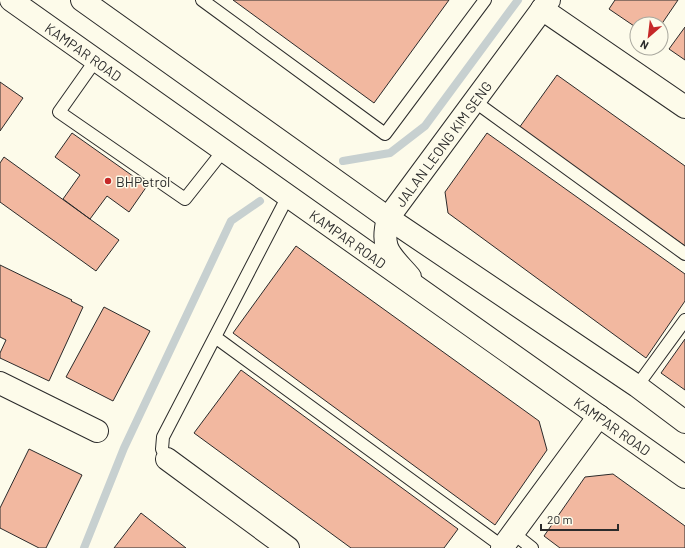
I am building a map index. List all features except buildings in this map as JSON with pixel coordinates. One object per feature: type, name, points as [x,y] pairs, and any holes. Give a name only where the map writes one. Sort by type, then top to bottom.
[{"type":"main road","name":"KAMPAR ROAD","points":[[11,0],[95,61],[685,477]]},
{"type":"main road","points":[[82,0],[388,218],[637,386],[685,422]]},
{"type":"main road","points":[[545,4],[685,108]]},
{"type":"main road","name":"JALAN LEONG KIM SENG","points":[[421,290],[389,254],[385,241],[385,229],[388,218],[545,4]]},
{"type":"main road","points":[[0,383],[97,431]]},
{"type":"main road","points":[[506,543],[599,416]]},
{"type":"main road","points":[[167,459],[288,548]]},
{"type":"lane","points":[[202,0],[385,134],[485,0]]},
{"type":"lane","points":[[95,61],[59,112],[185,200],[223,151]]},
{"type":"lane","points":[[474,101],[685,254]]},
{"type":"lane","points":[[167,459],[162,449],[164,437],[288,196]]},
{"type":"lane","points":[[637,386],[685,320]]},
{"type":"lane","points":[[215,337],[506,543],[532,548]]},
{"type":"waterway","points":[[343,161],[390,153],[425,126],[518,0]]},
{"type":"waterway","points":[[84,548],[124,448],[231,221],[260,201]]},
{"type":"place","name":"BHPetrol","points":[[108,181]]}]
